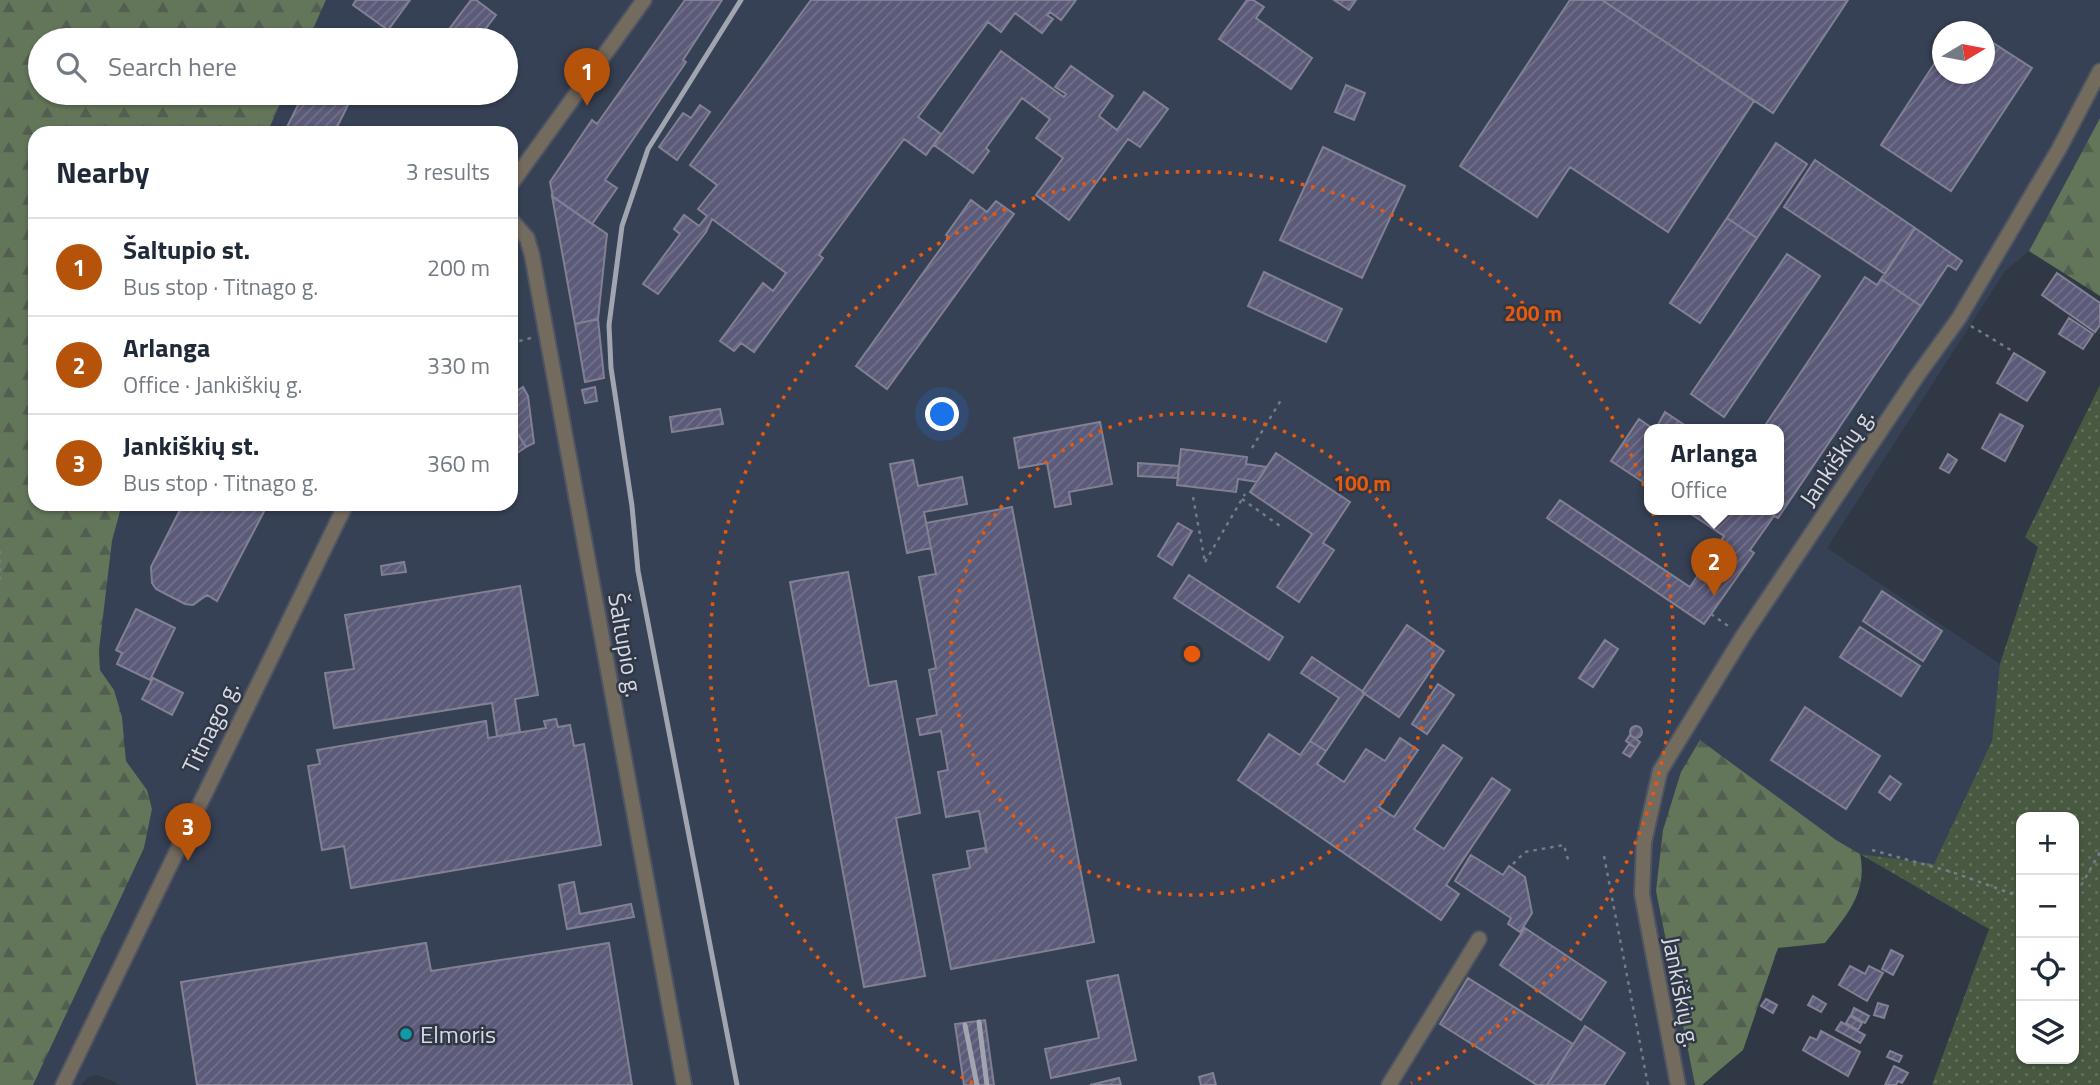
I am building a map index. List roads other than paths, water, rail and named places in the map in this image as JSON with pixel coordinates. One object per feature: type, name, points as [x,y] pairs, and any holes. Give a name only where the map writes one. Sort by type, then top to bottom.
[{"type":"street","points":[[518,174],[644,0]]},
{"type":"street","name":"Jankiškių g.","points":[[1678,1085],[1642,894],[1644,842],[1660,771],[1743,636],[1917,376],[1959,318],[2059,149],[2100,71]]},
{"type":"street","name":"Šaltupio g.","points":[[518,228],[527,238],[532,255],[684,1085]]},
{"type":"street","name":"Titnago g.","points":[[63,1085],[343,511]]},
{"type":"street","points":[[1389,1085],[1479,939]]},
{"type":"railway","points":[[737,1085],[638,571],[632,506],[611,368],[609,325],[622,226],[648,149],[741,0]]},
{"type":"railway","points":[[979,1022],[987,1085]]},
{"type":"railway","points":[[965,1025],[977,1085]]},
{"type":"place","name":"Šaltupio st.","points":[[587,106]]},
{"type":"place","name":"Arlanga","points":[[1714,596]]},
{"type":"place","name":"Jankiškių st.","points":[[188,861]]},
{"type":"place","name":"Elmoris","points":[[406,1034]]}]
